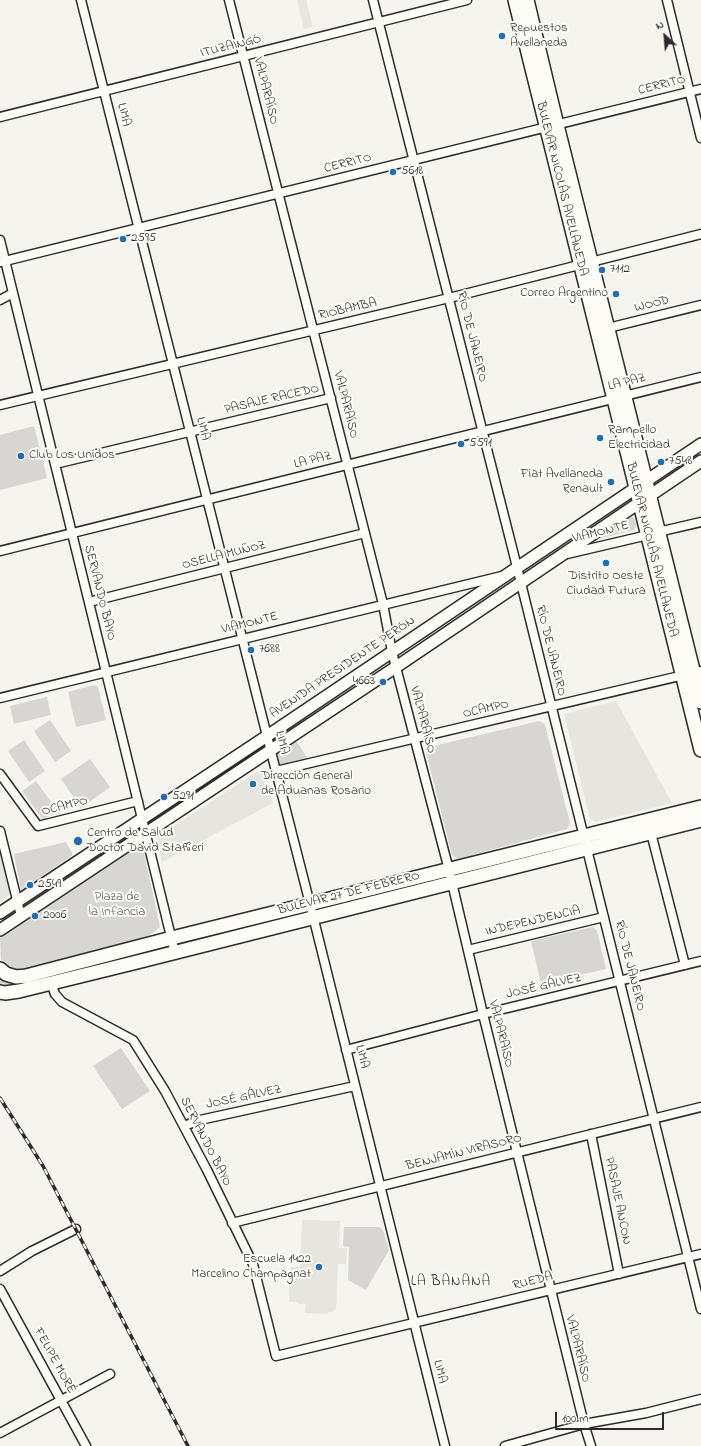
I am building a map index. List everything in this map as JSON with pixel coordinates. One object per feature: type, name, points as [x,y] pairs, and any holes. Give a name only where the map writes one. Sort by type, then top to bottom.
[{"type":"main road","name":"BULEVAR NICOLÁS AVELLANEDA","points":[[515,0],[552,126],[644,499],[701,702]]},
{"type":"main road","name":"BULEVAR NICOLÁS AVELLANEDA","points":[[527,0],[552,126]]},
{"type":"main road","name":"BULEVAR NICOLÁS AVELLANEDA","points":[[586,263],[608,328],[619,397]]},
{"type":"main road","name":"AVENIDA PRESIDENTE PERÓN","points":[[0,914],[701,444]]},
{"type":"main road","points":[[1,927],[21,916],[396,667],[701,461]]},
{"type":"main road","name":"BULEVAR NICOLÁS AVELLANEDA","points":[[692,673],[701,750]]},
{"type":"main road","name":"BULEVAR 27 DE FEBRERO","points":[[0,969],[6,974],[16,977],[26,976],[172,938],[701,807]]},
{"type":"main road","name":"BULEVAR 27 DE FEBRERO","points":[[0,992],[5,993],[19,991],[701,820]]},
{"type":"street","name":"LIMA","points":[[81,0],[270,750],[314,918],[445,1446]]},
{"type":"street","name":"VALPARAÍSO","points":[[229,0],[348,464],[383,604],[392,652],[449,870],[584,1424],[591,1446]]},
{"type":"street","name":"RÍO DE JANEIRO","points":[[373,0],[521,582],[701,1309]]},
{"type":"street","name":"ITUZAINGÓ","points":[[0,117],[467,0]]},
{"type":"street","points":[[667,0],[701,138]]},
{"type":"street","name":"CERRITO","points":[[3,262],[701,89]]},
{"type":"street","name":"RIOBAMBA","points":[[0,405],[449,298],[701,234]]},
{"type":"street","name":"SERVANDO BAYO","points":[[0,240],[3,262],[13,293],[176,952]]},
{"type":"street","points":[[0,300],[13,293]]},
{"type":"street","name":"WOOD","points":[[608,328],[701,305]]},
{"type":"street","name":"LA PAZ","points":[[0,551],[701,377]]},
{"type":"street","name":"PASAJE RACEDO","points":[[55,464],[331,398]]},
{"type":"street","name":"VIAMONTE","points":[[561,556],[701,522]]},
{"type":"street","name":"OSELLA MUÑOZ","points":[[89,602],[365,533]]},
{"type":"street","name":"VIAMONTE","points":[[0,698],[506,574]]},
{"type":"street","name":"OCAMPO","points":[[276,772],[692,673]]},
{"type":"street","name":"OCAMPO","points":[[0,774],[38,826],[138,800]]},
{"type":"street","points":[[0,831],[21,916]]},
{"type":"street","points":[[651,833],[684,965]]},
{"type":"street","name":"INDEPENDENCIA","points":[[468,950],[604,917]]},
{"type":"street","name":"JOSÉ GÁLVEZ","points":[[346,1050],[483,1014],[701,961]]},
{"type":"street","name":"SERVANDO BAYO","points":[[51,983],[62,1002],[133,1040],[165,1091],[253,1264],[276,1356]]},
{"type":"street","name":"JOSÉ GÁLVEZ","points":[[184,1126],[200,1120],[356,1086]]},
{"type":"street","name":"BENJAMÍN VIRASORO","points":[[232,1223],[701,1107]]},
{"type":"street","name":"PASAJE ANCON","points":[[590,1134],[619,1274]]},
{"type":"street","points":[[0,1271],[32,1251],[76,1228]]},
{"type":"street","name":"RUEDA","points":[[276,1356],[701,1254]]},
{"type":"street","name":"FELIPE MORÉ","points":[[0,1289],[86,1446]]},
{"type":"street","points":[[0,1433],[110,1374]]},
{"type":"street","points":[[505,1446],[584,1424],[646,1413],[701,1399]]},
{"type":"shaded area","points":[[297,0],[306,0],[313,27],[304,29]]},
{"type":"shaded area","points":[[616,701],[672,803],[596,822],[590,819],[564,714]]},
{"type":"shaded area","points":[[264,767],[273,803],[162,862],[156,841],[157,837]]},
{"type":"shaded area","points":[[0,855],[10,894],[0,903]]},
{"type":"shaded area","name":"Escuela 1422 Marcelino Champagnat","points":[[302,1220],[340,1221],[339,1248],[347,1248],[346,1264],[338,1264],[336,1309],[332,1312],[328,1312],[328,1314],[305,1313],[306,1304],[289,1302],[290,1267],[300,1267]]},
{"type":"green space","name":"Club Los Unidos","points":[[34,426],[47,478],[0,490],[0,435]]},
{"type":"green space","points":[[632,517],[635,519],[636,524],[634,530],[594,540],[628,518]]},
{"type":"green space","points":[[94,685],[98,687],[106,720],[76,727],[68,692]]},
{"type":"green space","points":[[47,697],[51,715],[14,724],[10,706]]},
{"type":"green space","points":[[50,720],[71,751],[55,762],[34,731]]},
{"type":"green space","points":[[539,721],[545,724],[570,823],[567,829],[458,859],[452,855],[425,748]]},
{"type":"green space","points":[[295,739],[309,761],[281,766],[277,762],[276,755],[278,750]]},
{"type":"green space","points":[[24,740],[45,771],[29,782],[8,751]]},
{"type":"green space","points":[[90,759],[110,787],[81,808],[61,779]]},
{"type":"green space","points":[[36,781],[57,810],[43,820],[22,791]]},
{"type":"green space","points":[[66,842],[73,855],[21,890],[14,854]]},
{"type":"green space","name":"Plaza de la Infancia","points":[[132,850],[144,853],[160,927],[149,936],[22,971],[12,968],[1,960],[0,938]]},
{"type":"green space","points":[[593,927],[597,931],[606,969],[541,984],[531,941]]},
{"type":"green space","points":[[0,978],[9,982],[14,982],[14,989],[0,989]]},
{"type":"green space","points":[[121,1048],[150,1091],[122,1109],[93,1066]]},
{"type":"green space","points":[[344,1227],[379,1227],[383,1230],[389,1250],[366,1290],[348,1280],[349,1247],[343,1246]]},
{"type":"railway","points":[[0,1098],[43,1166],[188,1446]]},
{"type":"place","name":"Repuestos Avellaneda","points":[[502,36]]},
{"type":"place","name":"5618","points":[[393,172]]},
{"type":"place","name":"2595","points":[[123,239]]},
{"type":"place","name":"7112","points":[[602,270]]},
{"type":"place","name":"Correo Argentino","points":[[616,294]]},
{"type":"place","name":"Rampello Electricidad","points":[[600,438]]},
{"type":"place","name":"5591","points":[[461,444]]},
{"type":"place","name":"Club Los Unidos","points":[[21,456]]},
{"type":"place","name":"7548","points":[[661,462]]},
{"type":"place","name":"Fiat Avellaneda Renault","points":[[611,482]]},
{"type":"place","name":"Distrito Oeste Ciudad Futura","points":[[606,563]]},
{"type":"place","name":"7688","points":[[251,650]]},
{"type":"place","name":"4663","points":[[383,682]]},
{"type":"place","name":"Dirección General de Aduanas Rosario","points":[[253,784]]},
{"type":"place","name":"5291","points":[[164,797]]},
{"type":"place","name":"Centro de Salud Doctor David Staffieri","points":[[78,841]]},
{"type":"place","name":"2549","points":[[30,885]]},
{"type":"place","name":"2006","points":[[35,916]]},
{"type":"place","name":"Escuela 1422 Marcelino Champagnat","points":[[319,1267]]},
{"type":"district","name":"LA BANANA","points":[[451,1283]]}]
